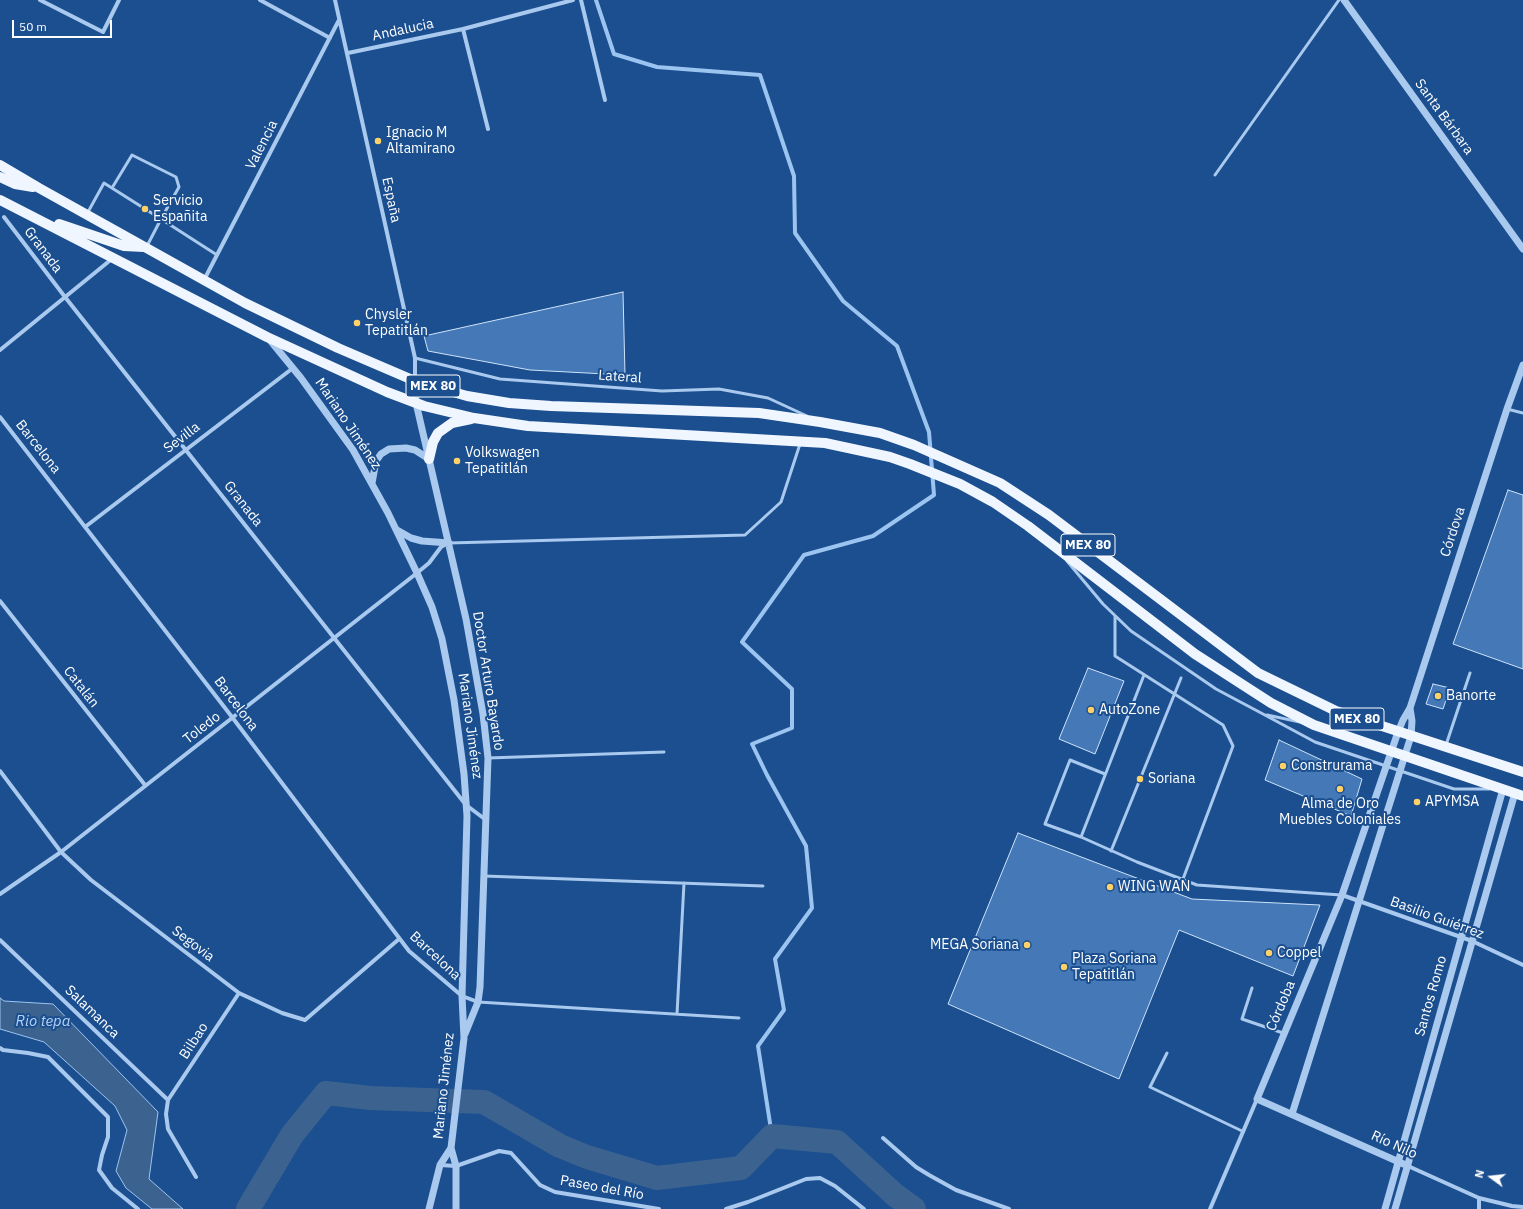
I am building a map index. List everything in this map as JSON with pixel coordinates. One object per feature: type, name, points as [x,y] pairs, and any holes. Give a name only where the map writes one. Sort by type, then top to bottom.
[{"type":"main road","name":"MEX 80","points":[[0,165],[245,303],[338,348],[416,381],[467,396],[509,403],[551,406],[759,413],[880,433],[914,445],[963,465],[1000,483],[1049,515],[1258,673],[1336,712],[1523,772]]},
{"type":"main road","points":[[0,177],[15,184],[39,188]]},
{"type":"main road","name":"MEX 80","points":[[0,200],[268,337],[387,392],[416,403],[474,418],[528,426],[825,442],[890,457],[910,464],[960,484],[993,502],[1028,526],[1195,654],[1271,703],[1314,725],[1519,794]]},
{"type":"main road","points":[[40,220],[60,224],[124,246],[146,247]]},
{"type":"main road","points":[[429,459],[433,442],[438,433],[452,423],[474,418]]},
{"type":"street","points":[[40,0],[103,32],[119,0]]},
{"type":"street","points":[[260,0],[330,38]]},
{"type":"street","name":"España","points":[[335,0],[415,358],[416,381]]},
{"type":"street","name":"Andalucia","points":[[348,53],[463,29],[573,0]]},
{"type":"street","points":[[581,0],[605,100]]},
{"type":"street","name":"Santa Bárbara","points":[[1344,0],[1523,250]]},
{"type":"street","name":"Valencia","points":[[204,280],[340,20]]},
{"type":"street","points":[[463,29],[488,129]]},
{"type":"street","name":"Granada","points":[[4,217],[65,297],[335,637],[466,805],[486,820]]},
{"type":"street","points":[[0,350],[113,258]]},
{"type":"street","name":"Mariano Jiménez","points":[[268,337],[344,437],[372,483],[397,530],[432,607],[442,639],[449,671],[464,774],[466,805],[462,996],[464,1038],[451,1148],[440,1165],[429,1209]]},
{"type":"street","name":"Córdova","points":[[1391,752],[1402,720],[1410,708],[1507,409],[1523,365]]},
{"type":"street","name":"Sevilla","points":[[85,527],[293,368]]},
{"type":"street","name":"Doctor Arturo Bayardo","points":[[416,381],[416,403],[449,543],[474,664],[488,758],[480,987],[478,1002],[464,1038]]},
{"type":"street","name":"Barcelona","points":[[0,417],[232,717],[409,951],[462,996],[478,1002]]},
{"type":"street","points":[[372,483],[376,461],[381,454],[389,449],[406,448],[415,450],[429,459]]},
{"type":"street","points":[[397,530],[422,542],[449,543]]},
{"type":"street","name":"Toledo","points":[[0,894],[61,852],[417,573],[428,563],[441,547],[449,543]]},
{"type":"street","name":"Catalán","points":[[0,601],[145,785]]},
{"type":"street","name":"Córdova","points":[[1410,708],[1412,721],[1411,736]]},
{"type":"street","points":[[1292,1114],[1411,736]]},
{"type":"street","name":"Córdoba","points":[[1210,1209],[1342,896],[1391,752]]},
{"type":"street","name":"Segovia","points":[[0,771],[61,852],[91,880],[239,993],[282,1013],[305,1020],[400,939]]},
{"type":"street","name":"Santos Romo","points":[[1385,1209],[1503,789]]},
{"type":"street","name":"Santos Romo","points":[[1395,1209],[1472,941],[1519,794]]},
{"type":"street","name":"Basilio Guiérrez","points":[[1342,896],[1472,941],[1523,965]]},
{"type":"street","name":"Salamanca","points":[[0,940],[168,1100]]},
{"type":"street","name":"Bilbao","points":[[168,1100],[239,993]]},
{"type":"street","points":[[0,1048],[3,1050],[28,1052],[48,1057],[108,1117],[108,1137],[99,1170],[112,1188],[138,1209]]},
{"type":"street","name":"Río Nilo","points":[[1257,1099],[1479,1198],[1512,1206],[1523,1207]]},
{"type":"street","points":[[168,1100],[166,1114],[168,1129],[196,1177]]},
{"type":"street","points":[[883,1138],[916,1167],[929,1175],[956,1190],[1009,1209]]},
{"type":"street","points":[[451,1148],[456,1166],[456,1209]]},
{"type":"street","name":"Paseo del Río","points":[[440,1165],[456,1166],[499,1151],[511,1153],[540,1185],[555,1192],[659,1209]]},
{"type":"street","points":[[726,1209],[806,1179],[820,1178],[835,1186],[864,1209]]},
{"type":"street","points":[[1479,1198],[1479,1209]]},
{"type":"lane","points":[[1214,175],[1339,0]]},
{"type":"lane","points":[[112,188],[132,155],[176,177],[179,187],[146,247]]},
{"type":"lane","points":[[86,214],[104,184],[217,255]]},
{"type":"lane","name":"Lateral","points":[[415,358],[500,379],[662,391],[719,389],[768,398],[820,422]]},
{"type":"lane","points":[[1507,409],[1523,413]]},
{"type":"lane","points":[[449,543],[745,535],[781,502],[801,441]]},
{"type":"lane","points":[[1054,546],[1103,604],[1130,631],[1210,685],[1263,714],[1315,742],[1454,789],[1503,789]]},
{"type":"lane","points":[[1115,616],[1115,656],[1223,725],[1233,746],[1183,879]]},
{"type":"lane","points":[[1445,747],[1470,674]]},
{"type":"lane","points":[[1081,837],[1144,675]]},
{"type":"lane","points":[[1111,851],[1181,678]]},
{"type":"lane","points":[[1263,714],[1314,725]]},
{"type":"lane","points":[[488,758],[664,752]]},
{"type":"lane","points":[[1105,774],[1070,760],[1045,824],[1081,837],[1111,851],[1197,885],[1342,896]]},
{"type":"lane","points":[[484,876],[763,886]]},
{"type":"lane","points":[[677,1014],[684,883]]},
{"type":"lane","points":[[1252,988],[1242,1019],[1284,1033]]},
{"type":"lane","points":[[478,1002],[739,1018]]},
{"type":"lane","points":[[1167,1053],[1150,1087],[1242,1131]]},
{"type":"water","name":"Rio tepa","points":[[0,998],[4,1001],[53,1004],[158,1112],[149,1179],[183,1209],[152,1209],[126,1188],[116,1171],[127,1130],[115,1106],[44,1042],[0,1029]]},
{"type":"building","points":[[623,292],[625,375],[530,370],[428,351],[424,336]]},
{"type":"building","points":[[1508,490],[1523,495],[1523,669],[1453,644]]},
{"type":"building","name":"AutoZone","points":[[1088,668],[1124,681],[1095,754],[1059,739]]},
{"type":"building","name":"Banorte","points":[[1433,684],[1450,688],[1443,709],[1426,704]]},
{"type":"building","points":[[1279,740],[1362,779],[1351,816],[1265,780]]},
{"type":"building","name":"Plaza Soriana Tepatitlán","points":[[1018,833],[1192,899],[1320,905],[1293,976],[1179,930],[1119,1079],[948,1004]]},
{"type":"waterway","points":[[596,0],[614,54],[657,67],[760,75],[794,176],[795,233],[843,301],[897,346],[929,432],[934,495],[873,536],[804,555],[742,642],[792,689],[792,728],[752,744],[767,775],[806,846],[812,908],[775,959],[784,1010],[758,1046],[772,1136]]},
{"type":"waterway","points":[[248,1209],[292,1135],[326,1093],[370,1098],[484,1102],[560,1146],[587,1157],[657,1178],[741,1168],[772,1136],[837,1142],[895,1195],[914,1209]]},
{"type":"place","name":"Ignacio M Altamirano","points":[[378,141]]},
{"type":"place","name":"Servicio Españita","points":[[145,209]]},
{"type":"place","name":"Chysler Tepatitlán","points":[[357,323]]},
{"type":"place","name":"Volkswagen Tepatitlán","points":[[457,461]]},
{"type":"place","name":"Banorte","points":[[1438,696]]},
{"type":"place","name":"AutoZone","points":[[1091,710]]},
{"type":"place","name":"Construrama","points":[[1283,766]]},
{"type":"place","name":"Soriana","points":[[1140,779]]},
{"type":"place","name":"Alma de Oro Muebles Coloniales","points":[[1340,789]]},
{"type":"place","name":"APYMSA","points":[[1417,802]]},
{"type":"place","name":"WING WAN","points":[[1110,887]]},
{"type":"place","name":"MEGA Soriana","points":[[1027,945]]},
{"type":"place","name":"Coppel","points":[[1269,953]]},
{"type":"place","name":"Plaza Soriana Tepatitlán","points":[[1064,967]]}]
